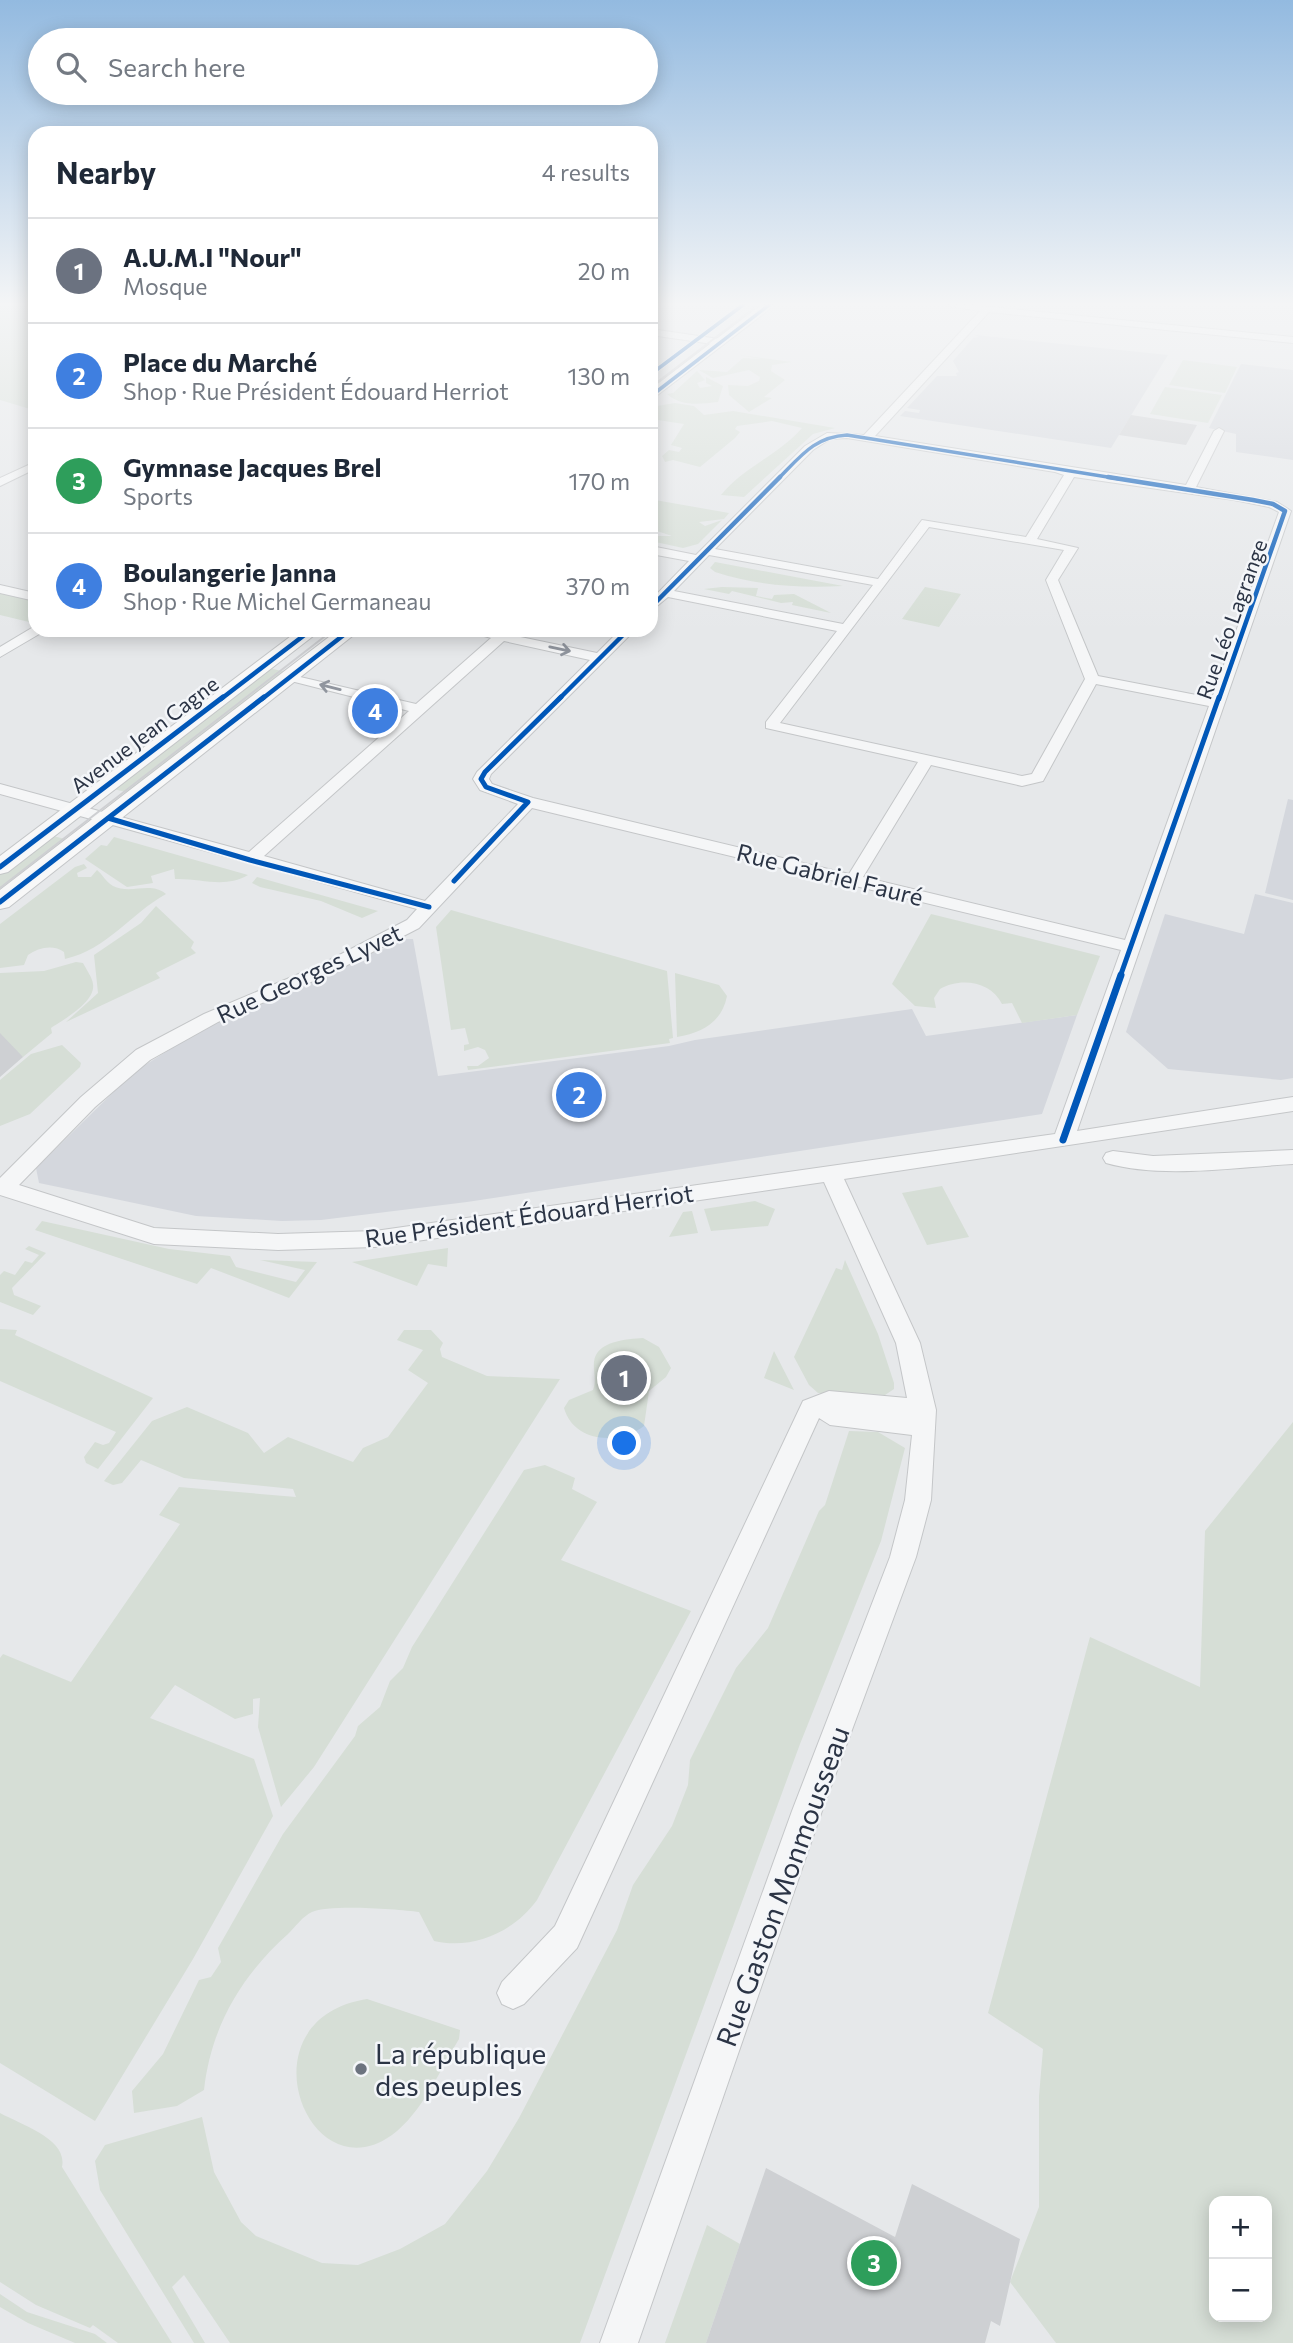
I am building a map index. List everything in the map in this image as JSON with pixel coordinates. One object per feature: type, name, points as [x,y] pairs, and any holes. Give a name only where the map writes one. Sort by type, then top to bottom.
[{"type":"street","points":[[658,600],[810,448],[827,436],[867,438],[889,414]]},
{"type":"street","points":[[1189,490],[1219,431]]},
{"type":"street","name":"Rue Léo Lagrange","points":[[867,438],[1056,469],[1070,474],[1089,474],[1273,504],[1287,514],[1063,1140]]},
{"type":"street","points":[[0,483],[28,469]]},
{"type":"street","points":[[1029,541],[1070,474]]},
{"type":"street","points":[[12,477],[28,480]]},
{"type":"street","points":[[926,523],[1072,548],[1052,580],[1093,679],[1038,778],[1022,781],[771,724],[926,523]]},
{"type":"street","points":[[658,551],[881,583]]},
{"type":"street","points":[[0,589],[28,595]]},
{"type":"street","points":[[666,593],[845,628]]},
{"type":"street","points":[[0,653],[28,635]]},
{"type":"street","name":"Avenue Jean Cagne","points":[[0,867],[302,637]]},
{"type":"street","name":"Avenue Jean Cagne","points":[[0,902],[341,637]]},
{"type":"street","points":[[250,860],[500,637]]},
{"type":"street","points":[[519,637],[600,658]]},
{"type":"street","points":[[528,802],[486,787],[481,779],[621,637]]},
{"type":"street","points":[[288,677],[419,709]]},
{"type":"street","points":[[1093,679],[1219,704]]},
{"type":"street","points":[[854,879],[927,760]]},
{"type":"street","points":[[0,789],[250,860],[429,907]]},
{"type":"street","name":"Rue Gabriel Fauré","points":[[528,802],[1132,947]]},
{"type":"street","name":"Rue Georges Lyvet","points":[[2,1188],[88,1102],[143,1055],[211,1018],[385,941],[413,924],[528,802]]},
{"type":"street","name":"Rue Président Édouard Herriot","points":[[2,1188],[155,1236],[278,1242],[375,1239],[1063,1140],[1293,1104]]},
{"type":"street","points":[[1113,1158],[1153,1163],[1293,1157]]},
{"type":"street","name":"Rue Gaston Monmousseau","points":[[619,2343],[803,1824],[903,1557],[918,1500],[925,1418],[908,1343],[831,1173]]},
{"type":"street","points":[[513,1993],[566,1937],[812,1408],[829,1415],[925,1418]]},
{"type":"shaded area","points":[[658,414],[753,414],[835,428],[813,434],[744,497],[721,495],[802,428],[772,421],[737,426],[735,429],[740,432],[735,438],[700,467],[673,460],[665,462],[662,456],[669,450],[679,452],[682,448],[671,445],[684,424],[658,420]]},
{"type":"shaded area","points":[[902,414],[1132,414],[1111,448],[900,416]]},
{"type":"shaded area","points":[[1152,414],[1212,414],[1208,423]]},
{"type":"shaded area","points":[[1216,414],[1293,414],[1293,460],[1236,452],[1236,434],[1209,428]]},
{"type":"shaded area","points":[[658,501],[729,513],[724,519],[699,522],[705,526],[722,520],[698,544],[683,548],[658,543],[658,536],[672,536],[658,531]]},
{"type":"shaded area","points":[[715,562],[843,586],[794,586],[747,580],[715,572],[710,568]]},
{"type":"shaded area","points":[[925,587],[961,594],[939,627],[902,619]]},
{"type":"shaded area","points":[[758,588],[756,596],[772,599],[774,595],[794,594],[831,613],[792,605],[793,602],[781,603],[732,591],[729,594],[704,589]]},
{"type":"shaded area","points":[[0,591],[28,598],[28,622],[0,615]]},
{"type":"shaded area","points":[[269,668],[290,673],[133,794],[110,788]]},
{"type":"shaded area","points":[[1288,799],[1293,800],[1293,900],[1265,893]]},
{"type":"shaded area","points":[[49,835],[73,841],[0,898],[0,872]]},
{"type":"shaded area","points":[[114,837],[248,875],[221,882],[175,879],[174,869],[151,876],[153,883],[127,887],[85,859],[101,845],[107,846]]},
{"type":"shaded area","points":[[84,864],[87,868],[77,873],[78,877],[91,877],[97,870],[111,884],[120,888],[147,888],[166,894],[106,939],[80,954],[65,959],[64,952],[46,948],[28,955],[24,965],[0,968],[0,924],[75,867]]},
{"type":"shaded area","points":[[257,877],[378,911],[362,918],[321,901],[260,887],[252,883]]},
{"type":"shaded area","points":[[1255,894],[1293,903],[1293,1078],[1281,1080],[1168,1069],[1126,1032],[1165,914],[1244,934]]},
{"type":"shaded area","points":[[156,906],[194,942],[191,948],[196,953],[156,973],[160,978],[66,1022],[98,993],[94,955],[141,923]]},
{"type":"shaded area","points":[[451,910],[667,971],[673,1038],[669,1039],[670,1043],[468,1070],[467,1066],[478,1066],[489,1058],[485,1050],[478,1047],[464,1051],[464,1045],[469,1044],[465,1028],[451,1030],[436,927]]},
{"type":"shaded area","points":[[931,914],[1100,956],[1077,1015],[1022,1023],[1012,1003],[1002,1004],[990,990],[966,982],[940,989],[934,998],[936,1008],[915,1006],[892,984]]},
{"type":"shaded area","points":[[406,939],[413,939],[438,1076],[669,1046],[912,1009],[926,1036],[1077,1015],[1042,1114],[467,1202],[321,1220],[282,1221],[196,1216],[39,1183],[36,1168],[134,1072],[215,1021]]},
{"type":"shaded area","points":[[76,962],[83,963],[93,984],[93,991],[84,1004],[51,1028],[52,1033],[23,1057],[0,1042],[0,973],[44,971]]},
{"type":"shaded area","points":[[675,973],[719,985],[727,996],[721,1013],[710,1025],[695,1033],[677,1037]]},
{"type":"shaded area","points":[[62,1045],[81,1063],[80,1067],[30,1114],[0,1126],[0,1080],[31,1054]]},
{"type":"shaded area","points":[[942,1186],[969,1237],[927,1245],[902,1193]]},
{"type":"shaded area","points":[[755,1201],[775,1209],[768,1226],[711,1231],[704,1209]]},
{"type":"shaded area","points":[[692,1211],[698,1233],[669,1237],[683,1212]]},
{"type":"shaded area","points":[[42,1221],[169,1249],[230,1256],[236,1267],[296,1282],[305,1270],[260,1260],[317,1262],[289,1298],[211,1268],[197,1284],[35,1230]]},
{"type":"shaded area","points":[[29,1246],[46,1253],[12,1288],[14,1295],[41,1306],[33,1315],[0,1302],[0,1275],[4,1271],[15,1275],[25,1261],[32,1263],[39,1255],[25,1249]]},
{"type":"shaded area","points":[[448,1248],[447,1267],[428,1264],[417,1286],[352,1262]]},
{"type":"shaded area","points":[[845,1260],[878,1334],[894,1383],[894,1389],[885,1395],[818,1393],[809,1385],[794,1357],[836,1268],[842,1270]]},
{"type":"shaded area","points":[[0,1329],[17,1330],[15,1335],[153,1398],[98,1469],[86,1463],[84,1457],[95,1442],[103,1445],[109,1443],[116,1432],[0,1381]]},
{"type":"shaded area","points":[[404,1330],[431,1330],[443,1343],[440,1349],[442,1357],[487,1376],[560,1379],[314,1767],[281,1807],[258,1727],[260,1698],[253,1699],[253,1714],[235,1719],[175,1685],[150,1718],[254,1759],[273,1816],[193,1959],[95,2121],[0,2063],[0,1658],[3,1654],[71,1682],[180,1524],[159,1515],[179,1487],[296,1497],[293,1489],[184,1478],[141,1460],[122,1483],[113,1485],[104,1481],[152,1421],[187,1407],[248,1433],[264,1453],[288,1437],[353,1462],[363,1448],[388,1437],[428,1383],[408,1370],[423,1350],[397,1340]]},
{"type":"shaded area","points":[[643,1338],[659,1347],[671,1368],[666,1377],[649,1391],[644,1426],[634,1432],[610,1438],[587,1434],[577,1428],[569,1420],[564,1408],[569,1400],[593,1390],[596,1355],[606,1345]]},
{"type":"shaded area","points":[[774,1351],[794,1390],[764,1378]]},
{"type":"shaded area","points":[[1293,1422],[1293,2343],[1056,2343],[1010,2282],[1039,2207],[1039,2096],[1043,2049],[988,2013],[1090,1637],[1200,1687],[1205,1531]]},
{"type":"shaded area","points":[[849,1431],[878,1432],[905,1448],[881,1541],[800,1744],[580,2343],[230,2343],[184,2275],[172,2287],[205,2343],[194,2343],[100,2190],[95,2161],[105,2145],[202,2117],[214,2172],[241,2222],[256,2236],[322,2263],[358,2265],[400,2249],[445,2224],[487,2171],[519,2118],[617,1930],[633,1885],[672,1826],[688,1785],[690,1760],[736,1668],[768,1628],[819,1511],[825,1505]]},
{"type":"shaded area","points":[[545,1465],[575,1478],[572,1489],[597,1502],[561,1560],[691,1611],[537,1900],[517,1921],[505,1929],[492,1936],[463,1943],[434,1941],[419,1912],[348,1908],[312,1912],[256,1967],[231,2004],[213,2045],[204,2090],[177,2106],[134,2113],[132,2091],[163,2054],[199,1980],[211,1977],[221,1962],[218,1948],[283,1834],[355,1736],[358,1726],[380,1707],[390,1681],[403,1668],[412,1647],[524,1470]]},
{"type":"shaded area","points":[[367,1999],[460,2030],[459,2039],[430,2090],[403,2126],[392,2135],[361,2147],[334,2142],[313,2124],[300,2097],[297,2067],[305,2037],[328,2013]]},
{"type":"shaded area","points":[[0,2113],[42,2134],[58,2148],[62,2167],[172,2343],[118,2343],[93,2325],[90,2328],[36,2305],[0,2282]]},
{"type":"shaded area","points":[[707,2225],[740,2244],[706,2343],[665,2343]]},
{"type":"shaded area","points":[[0,2294],[27,2312],[95,2334],[107,2343],[75,2343],[28,2323],[0,2307]]},
{"type":"building","points":[[1131,415],[1197,425],[1186,445],[1119,435]]},
{"type":"building","points":[[0,1033],[23,1057],[0,1077]]},
{"type":"building","points":[[766,2168],[895,2237],[912,2184],[1020,2239],[1000,2326],[991,2321],[985,2343],[706,2343]]},
{"type":"tram line","points":[[0,888],[324,637]]},
{"type":"cycle path","points":[[658,600],[809,448],[827,436],[847,435],[1077,474],[1214,493],[1273,504],[1285,511],[1063,1140]]},
{"type":"cycle path","points":[[0,867],[302,637]]},
{"type":"cycle path","points":[[0,902],[341,637]]},
{"type":"cycle path","points":[[454,881],[528,802],[486,787],[481,779],[485,772],[621,637]]},
{"type":"cycle path","points":[[108,818],[250,860],[429,907]]},
{"type":"place","name":"Boulangerie Janna","points":[[375,711]]},
{"type":"place","name":"Place du Marché","points":[[579,1095]]},
{"type":"place","name":"A.U.M.I \"Nour\"","points":[[624,1378]]},
{"type":"place","name":"La république des peuples","points":[[361,2069]]},
{"type":"place","name":"Gymnase Jacques Brel","points":[[874,2263]]}]
